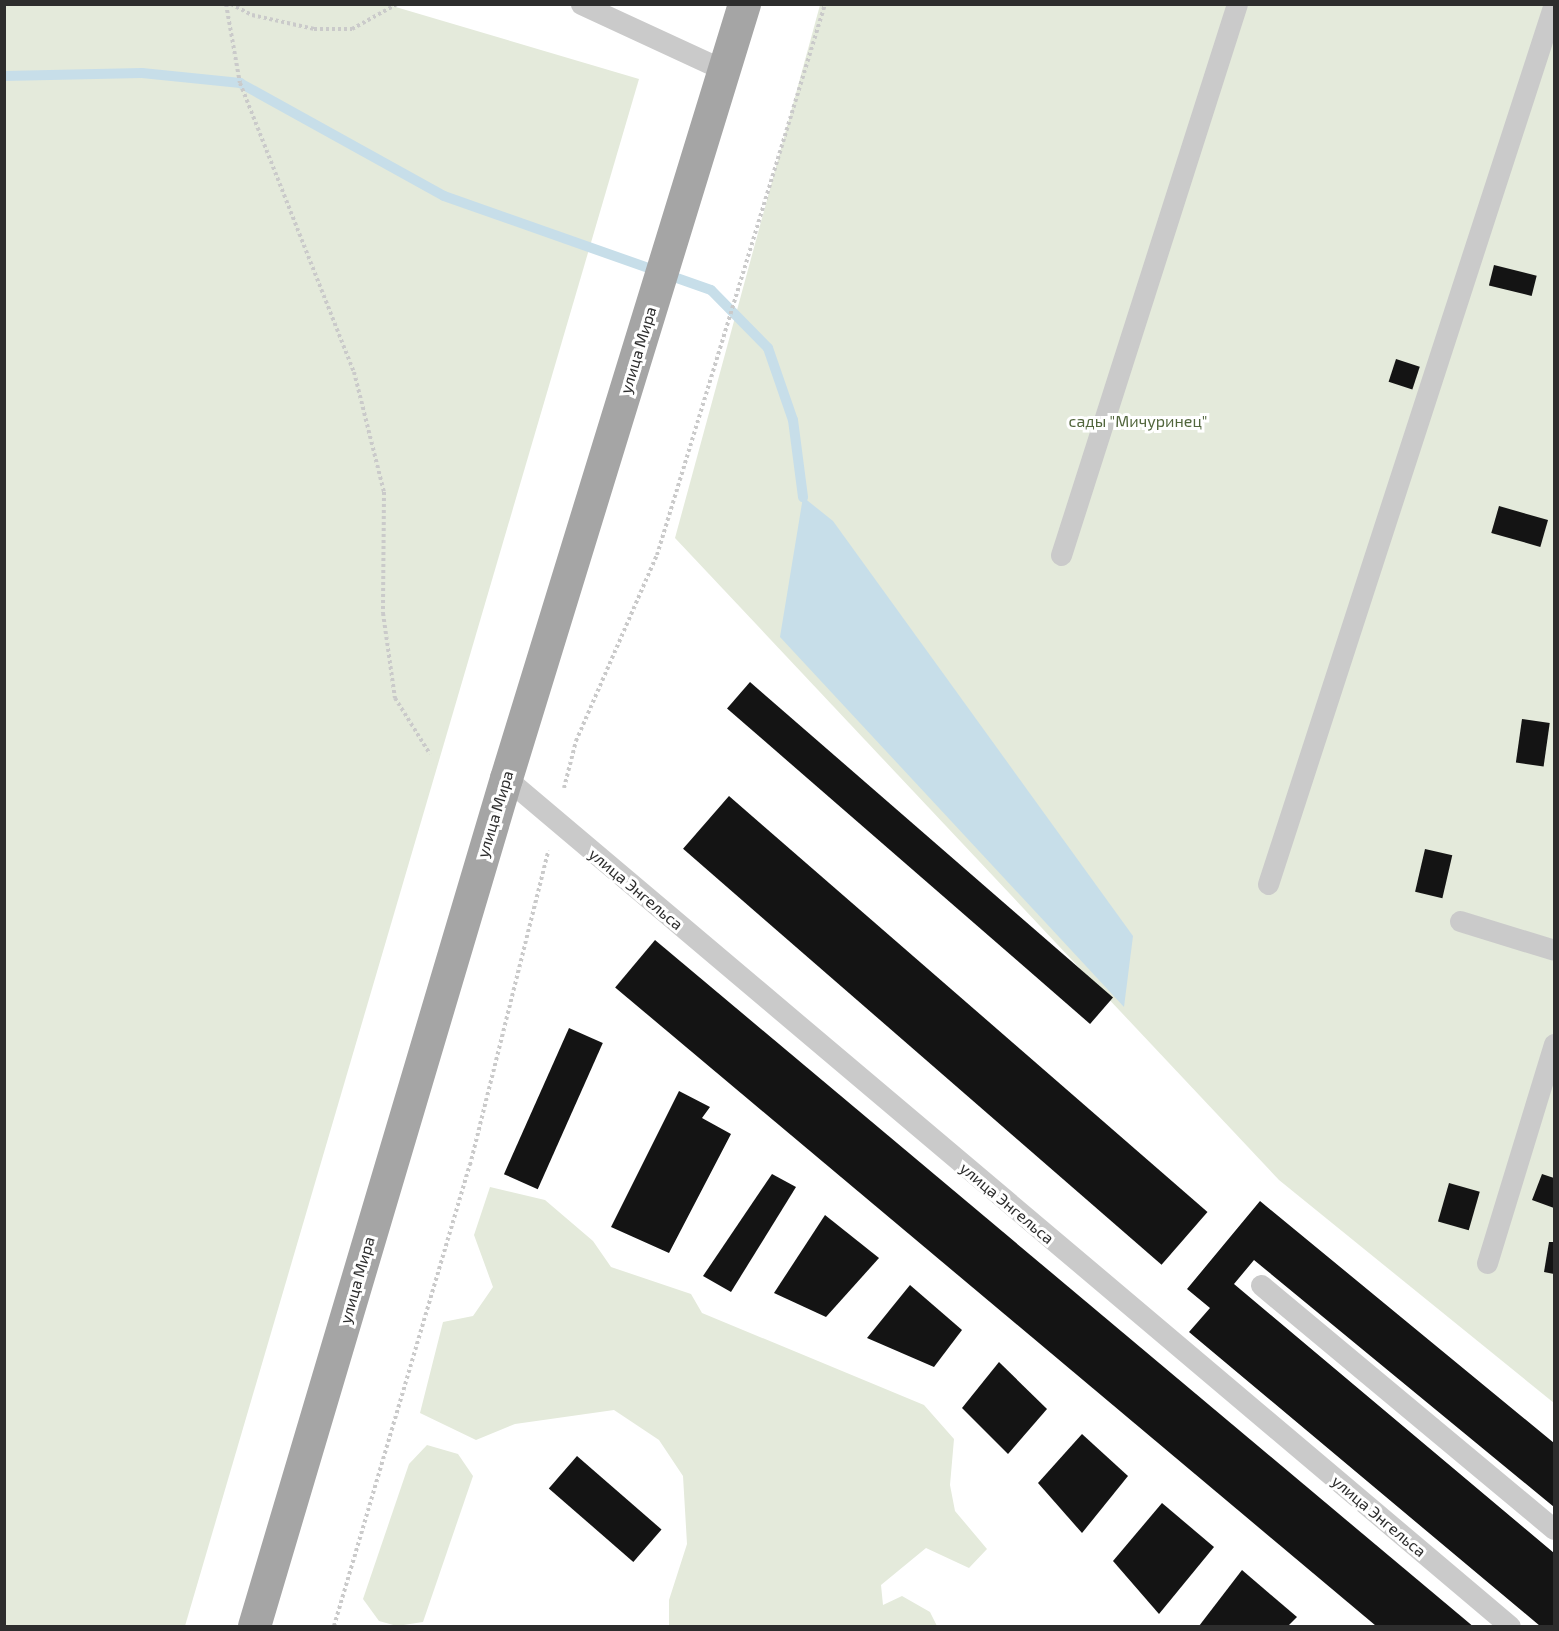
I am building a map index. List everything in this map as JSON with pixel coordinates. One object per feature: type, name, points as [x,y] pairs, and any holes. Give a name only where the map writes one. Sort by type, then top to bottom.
[{"type":"main road","name":"улица Мира","points":[[255,1626],[506,778],[744,4]]},
{"type":"lane","points":[[581,4],[724,70]]},
{"type":"lane","points":[[1061,555],[1237,4]]},
{"type":"lane","points":[[1268,884],[1554,4]]},
{"type":"lane","name":"улица Энгельса","points":[[506,778],[1510,1626]]},
{"type":"lane","points":[[1460,921],[1554,950]]},
{"type":"lane","points":[[1487,1263],[1554,1044]]},
{"type":"lane","points":[[1261,1285],[1554,1529]]},
{"type":"path","points":[[226,4],[240,83],[354,372],[384,492],[383,612],[396,698],[430,754]]},
{"type":"path","points":[[231,4],[252,15],[314,30],[352,29],[397,4]]},
{"type":"green space","points":[[5,4],[389,5],[639,79],[185,1626],[5,1626]]},
{"type":"green space","name":"сады \"Мичуринец\"","points":[[820,5],[1554,5],[1554,1403],[1279,1180],[675,538]]},
{"type":"green space","points":[[490,1187],[545,1200],[593,1241],[611,1267],[691,1294],[702,1313],[924,1405],[954,1439],[950,1485],[955,1511],[987,1549],[969,1568],[926,1548],[881,1585],[883,1605],[902,1596],[930,1612],[937,1626],[669,1626],[669,1600],[687,1544],[683,1476],[659,1440],[614,1410],[515,1424],[476,1440],[420,1413],[443,1322],[473,1316],[493,1287],[474,1235]]},
{"type":"green space","points":[[427,1445],[458,1454],[473,1476],[423,1622],[397,1626],[379,1621],[363,1599],[409,1464]]},
{"type":"water","points":[[803,497],[833,521],[1133,936],[1124,1007],[780,637]]},
{"type":"building","points":[[1494,265],[1537,276],[1532,296],[1489,285]]},
{"type":"building","points":[[1396,359],[1420,367],[1412,390],[1389,382]]},
{"type":"building","points":[[1499,506],[1548,520],[1540,547],[1491,533]]},
{"type":"building","points":[[750,682],[1113,998],[1090,1024],[727,708]]},
{"type":"building","points":[[1522,719],[1550,723],[1544,766],[1516,763]]},
{"type":"building","points":[[729,796],[1207,1212],[1162,1265],[683,849]]},
{"type":"building","points":[[1425,849],[1452,855],[1442,898],[1415,892]]},
{"type":"building","points":[[655,940],[1473,1626],[1376,1626],[615,987]]},
{"type":"building","points":[[569,1028],[603,1043],[538,1189],[504,1174]]},
{"type":"building","points":[[679,1091],[710,1107],[702,1118],[731,1134],[669,1253],[611,1227]]},
{"type":"building","points":[[772,1174],[796,1187],[731,1292],[703,1276]]},
{"type":"building","points":[[1542,1174],[1554,1178],[1554,1208],[1532,1200]]},
{"type":"building","points":[[1449,1183],[1480,1192],[1469,1230],[1438,1221]]},
{"type":"building","points":[[1260,1201],[1554,1443],[1554,1507],[1254,1260],[1234,1284],[1554,1553],[1554,1626],[1540,1626],[1189,1332],[1210,1308],[1187,1289]]},
{"type":"building","points":[[825,1215],[879,1258],[826,1317],[774,1293]]},
{"type":"building","points":[[1549,1242],[1554,1242],[1554,1274],[1544,1272]]},
{"type":"building","points":[[910,1285],[962,1330],[934,1367],[867,1338]]},
{"type":"building","points":[[999,1362],[1047,1409],[1008,1454],[962,1408]]},
{"type":"building","points":[[1082,1434],[1128,1476],[1082,1533],[1038,1483]]},
{"type":"building","points":[[577,1456],[662,1529],[633,1562],[549,1488]]},
{"type":"building","points":[[1162,1503],[1214,1547],[1159,1614],[1113,1561]]},
{"type":"building","points":[[1242,1570],[1297,1617],[1288,1626],[1199,1626]]},
{"type":"waterway","points":[[4,76],[142,73],[240,83],[444,196],[711,290],[768,348],[793,420],[803,497]]}]
